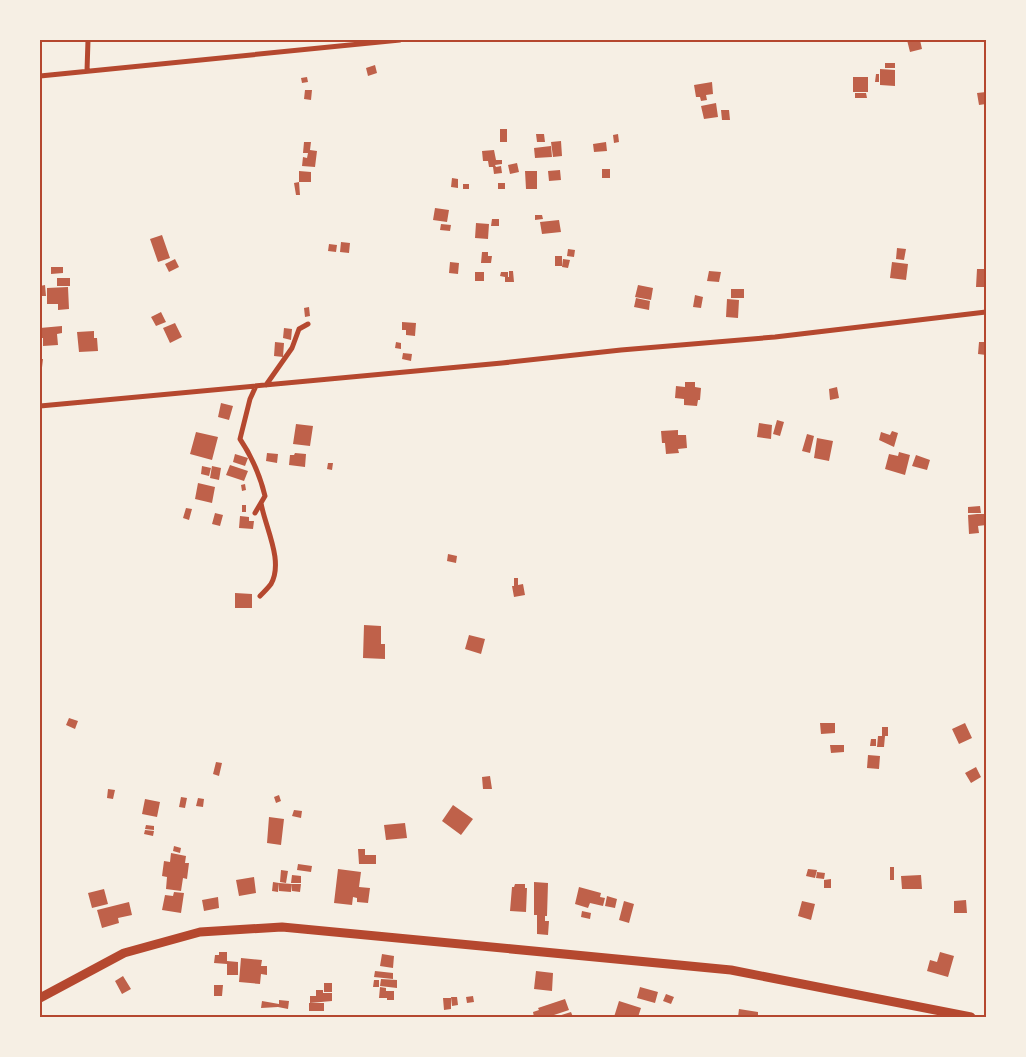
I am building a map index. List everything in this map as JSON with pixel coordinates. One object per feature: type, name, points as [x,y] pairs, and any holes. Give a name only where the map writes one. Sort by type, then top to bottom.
[{"type":"main road","points":[[40,998],[124,953],[200,932],[282,927],[731,970],[971,1017]]},
{"type":"street","points":[[87,71],[88,40]]},
{"type":"street","points":[[40,76],[400,40]]},
{"type":"street","points":[[40,406],[774,336],[986,312]]},
{"type":"street","points":[[266,385],[292,348],[298,329],[308,324]]},
{"type":"street","points":[[255,513],[265,496],[252,458],[240,439],[250,399],[256,386]]},
{"type":"street","points":[[260,596],[271,583],[275,567],[272,540],[263,516],[261,503]]},
{"type":"building","points":[[907,40],[920,40],[922,49],[910,52]]},
{"type":"building","points":[[885,63],[895,63],[895,68],[885,68]]},
{"type":"building","points":[[375,65],[377,73],[368,76],[366,68]]},
{"type":"building","points":[[880,69],[895,70],[895,86],[880,85]]},
{"type":"building","points":[[876,74],[879,74],[879,82],[875,82]]},
{"type":"building","points":[[307,77],[308,82],[302,83],[301,78]]},
{"type":"building","points":[[853,77],[868,77],[868,92],[853,92]]},
{"type":"building","points":[[712,82],[713,94],[706,95],[707,100],[701,101],[700,97],[696,97],[694,85]]},
{"type":"building","points":[[305,90],[312,90],[311,100],[304,99]]},
{"type":"building","points":[[986,92],[986,104],[979,105],[977,93]]},
{"type":"building","points":[[855,93],[866,93],[867,98],[855,98]]},
{"type":"building","points":[[716,103],[718,117],[704,119],[701,106]]},
{"type":"building","points":[[721,110],[729,110],[730,120],[722,120]]},
{"type":"building","points":[[500,129],[507,129],[507,142],[500,142]]},
{"type":"building","points":[[536,134],[544,134],[545,142],[537,142]]},
{"type":"building","points":[[618,134],[619,142],[614,143],[613,135]]},
{"type":"building","points":[[561,141],[562,156],[553,157],[551,142]]},
{"type":"building","points":[[304,142],[311,142],[310,150],[317,151],[315,167],[302,166],[303,157],[307,158],[308,153],[303,153]]},
{"type":"building","points":[[606,142],[607,151],[594,152],[593,144]]},
{"type":"building","points":[[551,146],[552,157],[535,158],[534,148]]},
{"type":"building","points":[[494,150],[496,160],[502,160],[502,164],[495,165],[496,167],[501,166],[502,173],[494,174],[493,167],[489,167],[488,161],[483,161],[482,151]]},
{"type":"building","points":[[517,163],[519,172],[510,174],[508,165]]},
{"type":"building","points":[[602,169],[610,169],[610,178],[602,178]]},
{"type":"building","points":[[560,170],[561,180],[549,181],[548,171]]},
{"type":"building","points":[[299,171],[311,172],[311,182],[299,182]]},
{"type":"building","points":[[525,171],[537,171],[537,189],[526,189]]},
{"type":"building","points":[[452,178],[458,179],[458,188],[451,187]]},
{"type":"building","points":[[299,182],[300,195],[296,195],[294,183]]},
{"type":"building","points":[[498,183],[505,183],[505,189],[498,189]]},
{"type":"building","points":[[463,184],[469,184],[469,189],[463,189]]},
{"type":"building","points":[[435,208],[449,210],[447,222],[433,220]]},
{"type":"building","points":[[535,215],[542,215],[543,219],[535,220]]},
{"type":"building","points":[[492,219],[499,219],[499,226],[491,226]]},
{"type":"building","points":[[559,220],[561,232],[542,234],[540,222]]},
{"type":"building","points":[[476,223],[489,224],[488,239],[475,238]]},
{"type":"building","points":[[441,224],[451,225],[450,231],[440,230]]},
{"type":"building","points":[[162,235],[170,258],[158,262],[150,239]]},
{"type":"building","points":[[341,242],[350,243],[349,253],[340,252]]},
{"type":"building","points":[[329,244],[337,245],[336,252],[328,251]]},
{"type":"building","points":[[897,248],[906,249],[904,260],[896,259]]},
{"type":"building","points":[[568,249],[575,250],[574,257],[567,256]]},
{"type":"building","points":[[482,252],[488,252],[488,256],[492,256],[491,263],[481,263]]},
{"type":"building","points":[[555,256],[562,256],[562,266],[555,266]]},
{"type":"building","points":[[175,259],[179,267],[169,272],[165,264]]},
{"type":"building","points":[[563,259],[570,260],[568,268],[562,267]]},
{"type":"building","points":[[450,262],[459,263],[458,274],[449,273]]},
{"type":"building","points":[[892,262],[908,264],[906,280],[890,278]]},
{"type":"building","points":[[51,267],[63,267],[63,273],[51,274]]},
{"type":"building","points":[[977,269],[986,269],[986,287],[976,287]]},
{"type":"building","points":[[509,271],[513,271],[514,282],[505,282],[505,277],[500,276],[501,272],[508,272],[509,277]]},
{"type":"building","points":[[709,271],[721,272],[719,282],[707,281]]},
{"type":"building","points":[[475,272],[484,272],[484,281],[475,281]]},
{"type":"building","points":[[57,278],[70,278],[70,286],[57,286]]},
{"type":"building","points":[[45,285],[46,296],[40,296],[40,286]]},
{"type":"building","points":[[638,285],[653,288],[651,300],[635,297]]},
{"type":"building","points":[[68,287],[69,309],[58,310],[58,304],[47,304],[47,288]]},
{"type":"building","points":[[731,289],[744,289],[744,298],[731,298]]},
{"type":"building","points":[[695,295],[703,297],[701,308],[693,307]]},
{"type":"building","points":[[636,298],[650,301],[649,310],[634,307]]},
{"type":"building","points":[[727,299],[739,300],[738,318],[726,317]]},
{"type":"building","points":[[309,307],[310,316],[305,317],[304,308]]},
{"type":"building","points":[[161,312],[166,322],[156,326],[151,317]]},
{"type":"building","points":[[402,322],[416,323],[415,336],[406,335],[406,330],[402,330]]},
{"type":"building","points":[[175,323],[182,337],[170,343],[163,328]]},
{"type":"building","points":[[62,326],[62,333],[57,334],[58,345],[43,346],[43,338],[40,338],[40,328]]},
{"type":"building","points":[[284,328],[292,329],[291,340],[283,338]]},
{"type":"building","points":[[94,331],[94,338],[97,338],[98,351],[79,352],[77,332]]},
{"type":"building","points":[[275,342],[284,343],[283,357],[274,356]]},
{"type":"building","points":[[396,342],[401,343],[401,349],[395,348]]},
{"type":"building","points":[[979,342],[986,342],[986,355],[978,354]]},
{"type":"building","points":[[403,353],[412,354],[411,361],[402,359]]},
{"type":"building","points":[[40,359],[43,359],[41,376],[40,375]]},
{"type":"building","points":[[685,382],[695,382],[695,387],[701,388],[700,400],[698,400],[697,406],[684,405],[684,399],[675,398],[676,386],[685,387]]},
{"type":"building","points":[[837,387],[839,398],[830,400],[829,389]]},
{"type":"building","points":[[221,403],[233,406],[229,420],[218,417]]},
{"type":"building","points":[[777,420],[784,422],[780,436],[773,434]]},
{"type":"building","points":[[759,423],[772,425],[771,439],[757,437]]},
{"type":"building","points":[[296,424],[313,426],[310,446],[293,444]]},
{"type":"building","points":[[678,430],[678,435],[686,435],[687,448],[678,449],[679,453],[666,454],[665,443],[662,443],[661,431]]},
{"type":"building","points":[[892,431],[898,433],[894,447],[879,440],[881,432],[890,435]]},
{"type":"building","points":[[196,432],[218,437],[212,460],[190,454]]},
{"type":"building","points":[[807,434],[814,436],[810,453],[802,451]]},
{"type":"building","points":[[817,438],[833,441],[829,461],[814,458]]},
{"type":"building","points":[[899,452],[910,455],[905,475],[885,469],[889,454],[898,456]]},
{"type":"building","points":[[267,453],[278,454],[277,463],[266,461]]},
{"type":"building","points":[[295,453],[306,454],[305,467],[289,465],[290,455]]},
{"type":"building","points":[[235,454],[248,458],[245,466],[233,462]]},
{"type":"building","points":[[916,455],[930,460],[927,470],[912,466]]},
{"type":"building","points":[[328,463],[333,463],[332,470],[327,469]]},
{"type":"building","points":[[230,465],[248,471],[244,481],[226,475]]},
{"type":"building","points":[[202,466],[211,468],[209,476],[201,474]]},
{"type":"building","points":[[212,466],[221,468],[219,480],[210,478]]},
{"type":"building","points":[[198,483],[215,487],[212,503],[195,499]]},
{"type":"building","points":[[245,484],[246,490],[242,491],[241,485]]},
{"type":"building","points":[[242,505],[246,505],[246,512],[242,512]]},
{"type":"building","points":[[980,506],[981,513],[968,513],[968,507]]},
{"type":"building","points":[[186,508],[192,509],[189,520],[183,518]]},
{"type":"building","points":[[215,513],[223,515],[220,526],[212,524]]},
{"type":"building","points":[[985,514],[986,525],[978,526],[979,533],[969,534],[968,515]]},
{"type":"building","points":[[240,516],[249,517],[249,521],[254,521],[253,529],[239,528]]},
{"type":"building","points":[[448,554],[457,556],[456,563],[447,561]]},
{"type":"building","points":[[514,578],[518,578],[518,585],[523,584],[525,595],[514,597],[512,586],[514,586]]},
{"type":"building","points":[[235,593],[252,594],[252,608],[235,608]]},
{"type":"building","points":[[364,625],[381,626],[381,644],[385,644],[385,659],[363,658]]},
{"type":"building","points":[[469,635],[485,639],[481,654],[465,649]]},
{"type":"building","points":[[69,718],[78,721],[75,729],[66,725]]},
{"type":"building","points":[[820,723],[835,723],[835,733],[821,734]]},
{"type":"building","points":[[965,723],[972,738],[959,744],[952,729]]},
{"type":"building","points":[[882,727],[888,727],[888,736],[885,736],[884,747],[877,747],[878,736],[882,736]]},
{"type":"building","points":[[871,739],[876,739],[876,746],[870,746]]},
{"type":"building","points":[[830,745],[844,745],[844,752],[831,753]]},
{"type":"building","points":[[868,755],[880,756],[879,769],[867,768]]},
{"type":"building","points":[[216,762],[222,763],[219,776],[213,774]]},
{"type":"building","points":[[976,767],[981,777],[971,783],[965,773]]},
{"type":"building","points":[[490,776],[492,789],[483,789],[482,777]]},
{"type":"building","points":[[108,789],[115,790],[113,799],[107,798]]},
{"type":"building","points":[[279,795],[281,801],[276,803],[274,797]]},
{"type":"building","points":[[181,797],[187,798],[185,808],[179,807]]},
{"type":"building","points":[[198,798],[204,799],[203,807],[196,806]]},
{"type":"building","points":[[145,799],[160,802],[157,817],[142,814]]},
{"type":"building","points":[[453,805],[473,819],[461,835],[442,821]]},
{"type":"building","points":[[294,810],[302,811],[301,818],[292,816]]},
{"type":"building","points":[[269,817],[284,819],[281,845],[267,843]]},
{"type":"building","points":[[405,823],[407,838],[386,840],[384,825]]},
{"type":"building","points":[[146,825],[154,826],[154,830],[145,829]]},
{"type":"building","points":[[145,830],[154,831],[153,836],[144,834]]},
{"type":"building","points":[[174,846],[181,848],[180,853],[173,851]]},
{"type":"building","points":[[358,849],[365,849],[365,855],[376,855],[376,864],[359,864]]},
{"type":"building","points":[[171,853],[186,856],[185,863],[189,863],[187,879],[183,878],[181,891],[166,889],[167,877],[162,876],[164,861],[170,862]]},
{"type":"building","points":[[298,864],[312,866],[311,872],[297,870]]},
{"type":"building","points":[[890,867],[894,867],[894,880],[890,880]]},
{"type":"building","points":[[338,869],[361,872],[359,887],[370,888],[368,903],[357,902],[357,898],[353,897],[352,905],[334,903]]},
{"type":"building","points":[[808,869],[817,870],[815,878],[806,876]]},
{"type":"building","points":[[281,870],[288,871],[286,883],[280,882]]},
{"type":"building","points":[[817,872],[825,873],[824,879],[816,878]]},
{"type":"building","points":[[292,875],[301,876],[301,883],[291,883]]},
{"type":"building","points":[[921,875],[922,889],[902,889],[901,876]]},
{"type":"building","points":[[254,877],[256,893],[239,896],[236,880]]},
{"type":"building","points":[[831,879],[831,888],[824,888],[824,880]]},
{"type":"building","points":[[273,882],[279,883],[278,892],[272,891]]},
{"type":"building","points":[[534,882],[548,883],[547,916],[545,916],[545,921],[549,921],[548,935],[537,934],[537,915],[534,915]]},
{"type":"building","points":[[279,883],[292,884],[291,892],[279,891]]},
{"type":"building","points":[[292,884],[301,884],[300,892],[292,891]]},
{"type":"building","points":[[515,884],[525,884],[525,888],[527,888],[526,912],[510,911],[512,887]]},
{"type":"building","points":[[579,887],[601,893],[600,897],[605,898],[603,906],[590,903],[588,908],[575,904]]},
{"type":"building","points":[[104,889],[108,904],[92,908],[88,893]]},
{"type":"building","points":[[174,892],[184,893],[181,913],[162,910],[165,895],[173,896]]},
{"type":"building","points":[[607,896],[617,899],[615,908],[605,906]]},
{"type":"building","points":[[218,897],[219,908],[204,911],[202,900]]},
{"type":"building","points":[[966,900],[967,913],[954,913],[954,901]]},
{"type":"building","points":[[624,901],[634,904],[629,923],[619,920]]},
{"type":"building","points":[[802,901],[815,904],[811,920],[798,916]]},
{"type":"building","points":[[129,902],[132,915],[118,918],[119,923],[102,928],[97,910]]},
{"type":"building","points":[[582,911],[591,913],[590,919],[581,917]]},
{"type":"building","points":[[219,952],[227,952],[227,961],[238,962],[238,975],[227,975],[227,964],[214,963],[215,955],[219,955]]},
{"type":"building","points":[[940,952],[954,956],[948,977],[927,971],[930,960],[937,962]]},
{"type":"building","points":[[382,954],[394,956],[393,968],[380,966]]},
{"type":"building","points":[[241,958],[262,960],[261,966],[267,966],[267,975],[261,974],[260,984],[239,982]]},
{"type":"building","points":[[375,971],[393,973],[393,979],[374,977]]},
{"type":"building","points":[[536,971],[553,973],[552,991],[534,989]]},
{"type":"building","points":[[123,976],[131,989],[122,994],[115,981]]},
{"type":"building","points":[[381,979],[397,980],[397,988],[380,986]]},
{"type":"building","points":[[374,980],[379,980],[379,987],[373,987]]},
{"type":"building","points":[[324,983],[332,983],[332,992],[324,992]]},
{"type":"building","points":[[214,985],[223,985],[222,996],[214,996]]},
{"type":"building","points":[[380,987],[386,988],[386,991],[394,991],[394,1000],[379,998]]},
{"type":"building","points":[[640,987],[658,992],[655,1003],[637,998]]},
{"type":"building","points":[[316,990],[323,990],[323,993],[332,993],[332,1001],[310,1003],[310,996],[316,996]]},
{"type":"building","points":[[666,994],[674,997],[671,1004],[663,1001]]},
{"type":"building","points":[[473,996],[474,1002],[467,1003],[466,997]]},
{"type":"building","points":[[451,997],[457,997],[458,1005],[452,1006]]},
{"type":"building","points":[[443,998],[451,998],[451,1009],[444,1010]]},
{"type":"building","points":[[565,999],[569,1010],[548,1017],[534,1017],[533,1012],[539,1010],[538,1008]]},
{"type":"building","points":[[279,1000],[289,1001],[288,1009],[278,1007],[261,1008],[262,1001],[279,1004]]},
{"type":"building","points":[[619,1001],[641,1008],[638,1017],[614,1017]]},
{"type":"building","points":[[309,1003],[324,1003],[324,1011],[309,1011]]},
{"type":"building","points":[[739,1009],[758,1012],[758,1017],[738,1017]]},
{"type":"building","points":[[571,1012],[573,1017],[555,1017]]}]
